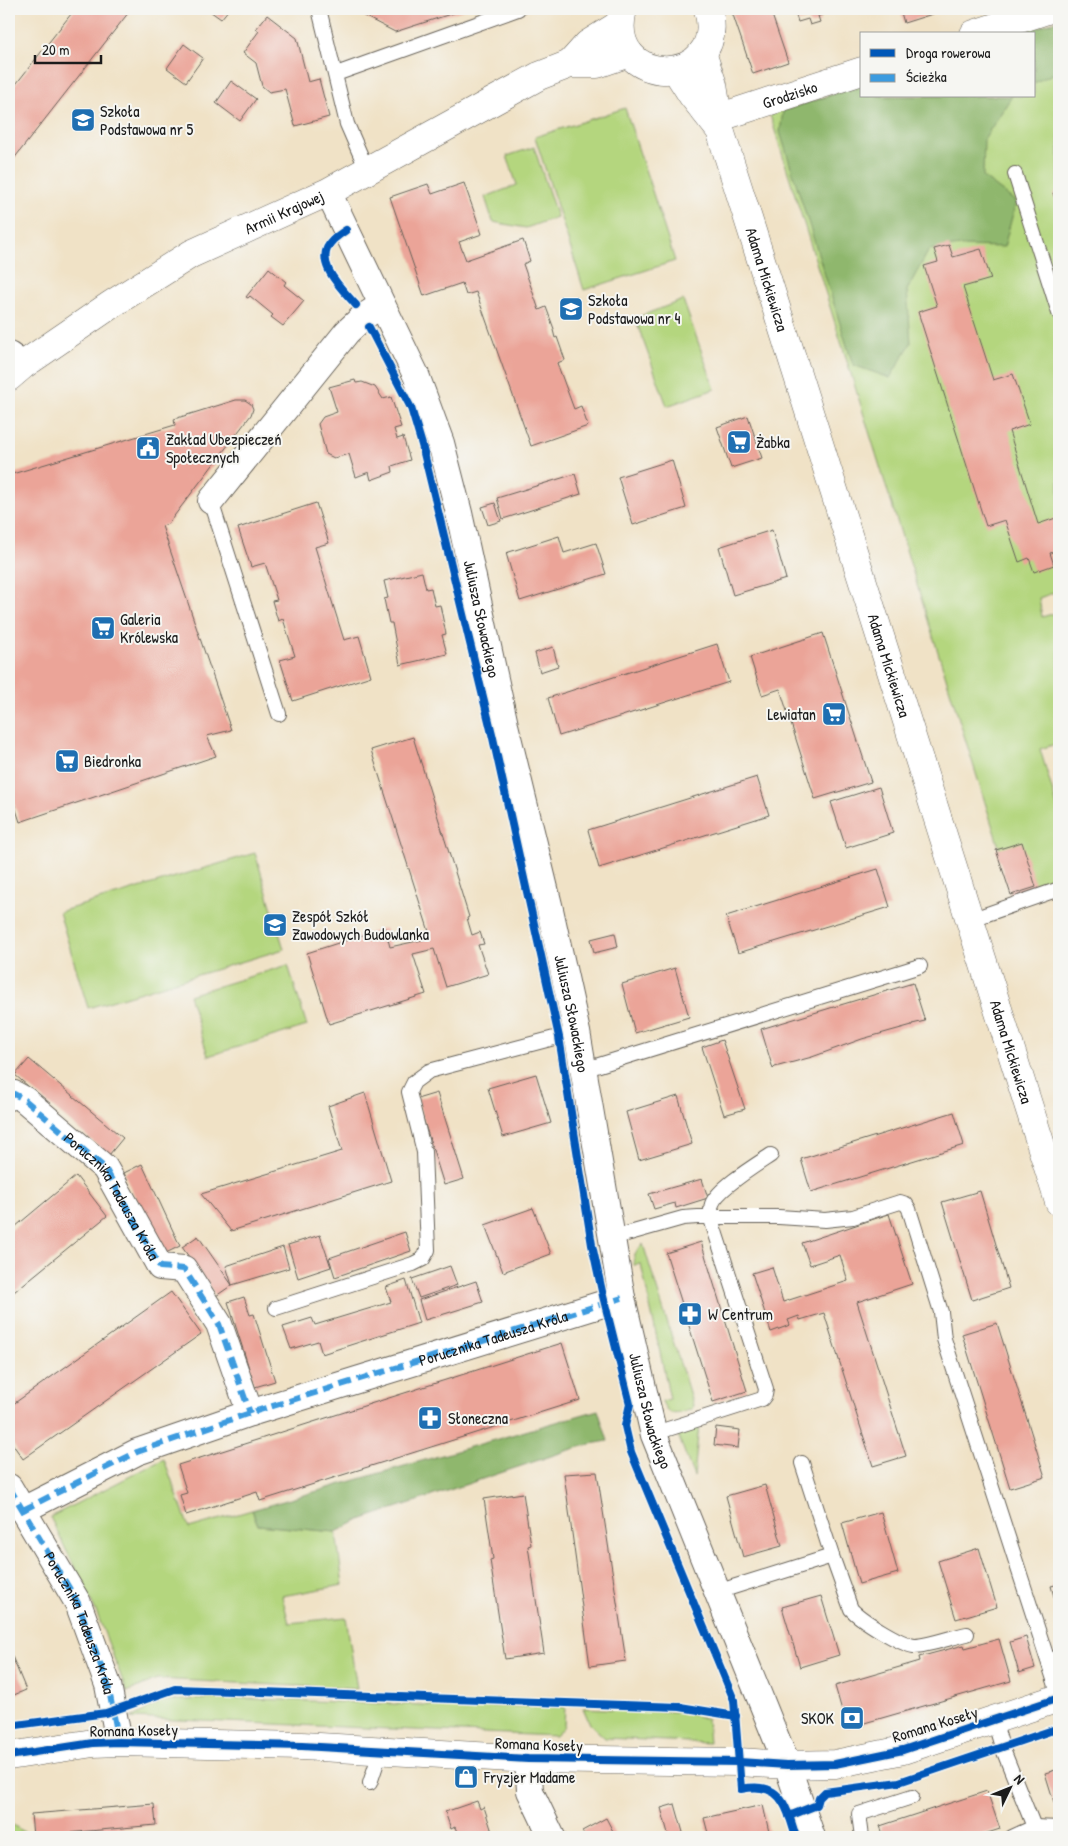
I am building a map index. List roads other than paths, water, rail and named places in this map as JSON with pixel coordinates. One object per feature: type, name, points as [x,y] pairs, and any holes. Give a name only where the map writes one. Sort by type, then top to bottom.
[{"type":"street","points":[[622,16],[620,31],[623,43],[638,62],[648,68],[660,71],[676,70],[694,62],[708,43],[711,19],[708,9]]},
{"type":"street","points":[[980,32],[1050,9]]},
{"type":"street","name":"Armii Krajowej","points":[[570,64],[588,44],[622,16]]},
{"type":"street","name":"Adama Mickiewicza","points":[[702,53],[712,84],[719,123],[1059,1202]]},
{"type":"street","name":"Armii Krajowej","points":[[14,365],[191,254],[328,192],[539,76],[570,64],[597,64],[630,54]]},
{"type":"street","name":"Adama Mickiewicza","points":[[676,70],[692,95],[719,123]]},
{"type":"street","name":"Grodzisko","points":[[719,123],[730,114],[860,72]]},
{"type":"street","name":"Juliusza Słowackiego","points":[[328,192],[416,375],[441,443],[460,518],[505,725],[550,905],[584,1070],[622,1298],[654,1435],[788,1765],[812,1837]]},
{"type":"street","points":[[211,500],[347,332],[382,305]]},
{"type":"street","name":"Porucznika Tadeusza Króla","points":[[9,1097],[14,1094],[25,1100],[105,1168],[160,1267],[184,1269],[219,1324],[250,1413]]},
{"type":"street","name":"Porucznika Tadeusza Króla","points":[[23,1510],[138,1452],[250,1413],[622,1298]]},
{"type":"street","name":"Porucznika Tadeusza Króla","points":[[9,1487],[78,1603],[108,1685],[119,1742]]},
{"type":"street","name":"Romana Koseły","points":[[9,1756],[92,1743],[119,1742],[302,1746],[528,1759],[739,1762],[788,1765],[835,1764],[903,1750],[1059,1697]]},
{"type":"street","points":[[528,1759],[530,1790],[552,1837]]},
{"type":"lane","points":[[319,9],[348,124],[367,170]]},
{"type":"lane","points":[[336,74],[518,9]]},
{"type":"lane","points":[[1015,174],[1059,313]]},
{"type":"lane","points":[[211,500],[279,714]]},
{"type":"lane","points":[[970,920],[1059,889]]},
{"type":"lane","points":[[584,1070],[920,966]]},
{"type":"lane","points":[[276,1308],[413,1264],[423,1259],[428,1250],[424,1152],[409,1092],[414,1082],[429,1071],[577,1032]]},
{"type":"lane","points":[[654,1435],[762,1398],[765,1395],[766,1389],[710,1216],[712,1204],[716,1197],[770,1155]]},
{"type":"lane","points":[[612,1238],[683,1218],[710,1216],[825,1220],[853,1217],[900,1202],[906,1204],[941,1312],[944,1339],[1059,1697]]},
{"type":"lane","points":[[802,1463],[851,1609],[857,1616],[903,1643],[916,1646],[967,1634]]},
{"type":"lane","points":[[718,1592],[832,1556]]},
{"type":"lane","points":[[994,1720],[1002,1747],[1034,1827]]},
{"type":"lane","points":[[370,1783],[381,1750]]},
{"type":"lane","points":[[862,1837],[859,1814],[912,1797]]},
{"type":"lane","points":[[1012,1837],[1034,1827],[1059,1828]]},
{"type":"place","name":"Szkoła Podstawowa nr 5","points":[[83,120]]},
{"type":"place","name":"Szkoła Podstawowa nr 4","points":[[571,309]]},
{"type":"place","name":"Żabka","points":[[739,442]]},
{"type":"place","name":"Zakład Ubezpieczeń Społecznych","points":[[148,448]]},
{"type":"place","name":"Galeria Królewska","points":[[103,628]]},
{"type":"place","name":"Lewiatan","points":[[834,714]]},
{"type":"place","name":"Biedronka","points":[[67,761]]},
{"type":"place","name":"Zespół Szkół Zawodowych Budowlanka","points":[[275,925]]},
{"type":"place","name":"W Centrum","points":[[690,1314]]},
{"type":"place","name":"Słoneczna","points":[[430,1418]]},
{"type":"place","name":"SKOK","points":[[852,1718]]},
{"type":"place","name":"Fryzjer Madame","points":[[466,1777]]}]
